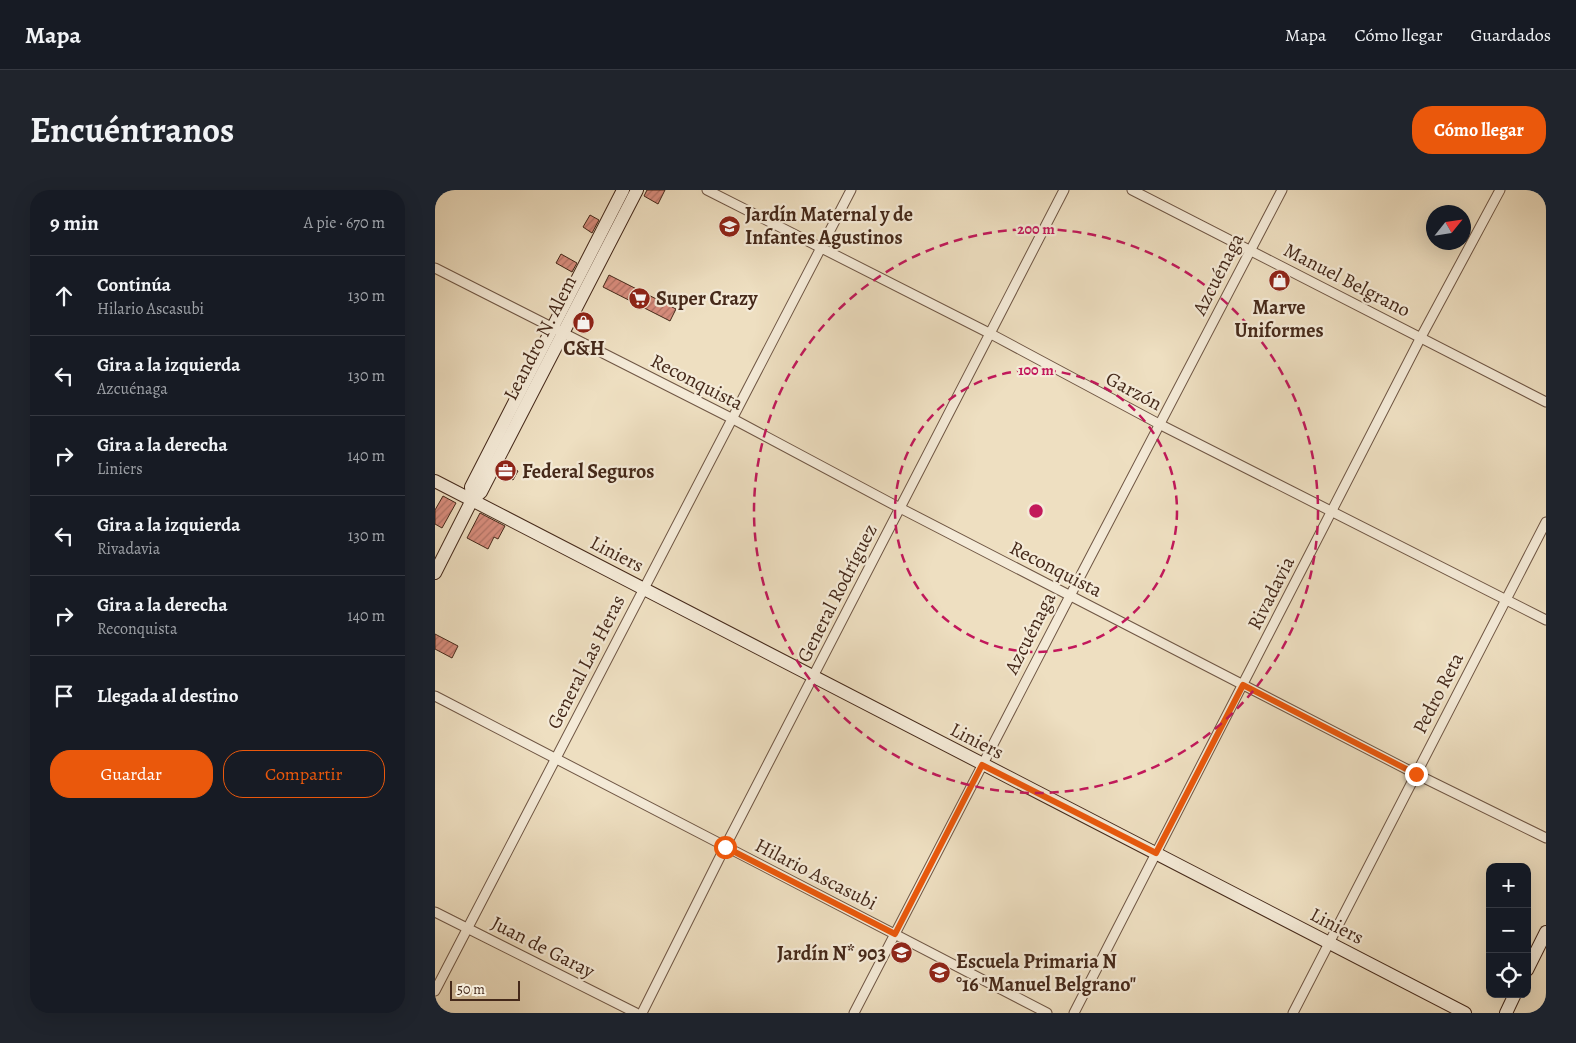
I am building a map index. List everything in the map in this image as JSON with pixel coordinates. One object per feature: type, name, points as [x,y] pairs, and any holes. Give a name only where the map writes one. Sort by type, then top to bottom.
[{"type":"street","name":"Leandro N. Alem","points":[[472,500],[471,488],[623,190]]},
{"type":"street","name":"Leandro N. Alem","points":[[435,573],[472,500],[481,492],[637,190]]},
{"type":"street","name":"Garzón","points":[[707,190],[991,334],[1161,425],[1546,620]]},
{"type":"street","name":"General Las Heras","points":[[435,991],[851,190]]},
{"type":"street","name":"General Rodríguez","points":[[642,1013],[725,847],[1065,190]]},
{"type":"street","name":"Manuel Belgrano","points":[[1132,190],[1546,402]]},
{"type":"street","name":"Azcuénaga","points":[[854,1013],[1069,595],[1161,425],[1282,190]]},
{"type":"street","name":"Rivadavia","points":[[1074,1013],[1333,512],[1421,337],[1500,190]]},
{"type":"street","name":"Reconquista","points":[[435,268],[563,335],[733,420],[1416,774],[1546,838]]},
{"type":"street","name":"Liniers","points":[[435,481],[1465,1013]]},
{"type":"street","name":"Pedro Reta","points":[[1293,1013],[1546,522]]},
{"type":"street","name":"Hilario Ascasubi","points":[[435,696],[1047,1013]]},
{"type":"street","name":"Juan de Garay","points":[[435,912],[636,1013]]},
{"type":"street","points":[[1531,962],[1546,932]]},
{"type":"street","points":[[1506,1013],[1513,998]]},
{"type":"building","points":[[647,190],[665,190],[658,204],[644,196]]},
{"type":"building","points":[[590,215],[599,220],[592,233],[583,227]]},
{"type":"building","points":[[561,254],[577,263],[572,272],[556,263]]},
{"type":"building","name":"Super Crazy","points":[[609,275],[676,309],[670,321],[603,287]]},
{"type":"building","name":"C&H","points":[[582,316],[590,321],[584,331],[579,328],[578,324]]},
{"type":"building","points":[[506,465],[518,471],[513,480],[502,473]]},
{"type":"building","points":[[443,496],[456,503],[442,528],[435,524],[435,510]]},
{"type":"building","points":[[480,513],[505,526],[498,539],[494,537],[488,549],[467,538]]},
{"type":"building","points":[[435,634],[458,646],[452,658],[435,649]]},
{"type":"place","name":"Jardín Maternal y de Infantes Agustinos","points":[[729,226]]},
{"type":"place","name":"Marve Uniformes","points":[[1279,281]]},
{"type":"place","name":"Super Crazy","points":[[640,298]]},
{"type":"place","name":"C&H","points":[[584,322]]},
{"type":"place","name":"Federal Seguros","points":[[506,471]]},
{"type":"place","name":"Jardín N* 903","points":[[902,953]]},
{"type":"place","name":"Escuela Primaria N °16 \"Manuel Belgrano\"","points":[[940,973]]},
{"type":"route","points":[[725,847],[895,934],[982,765],[1156,853],[1243,685],[1416,774]]}]
